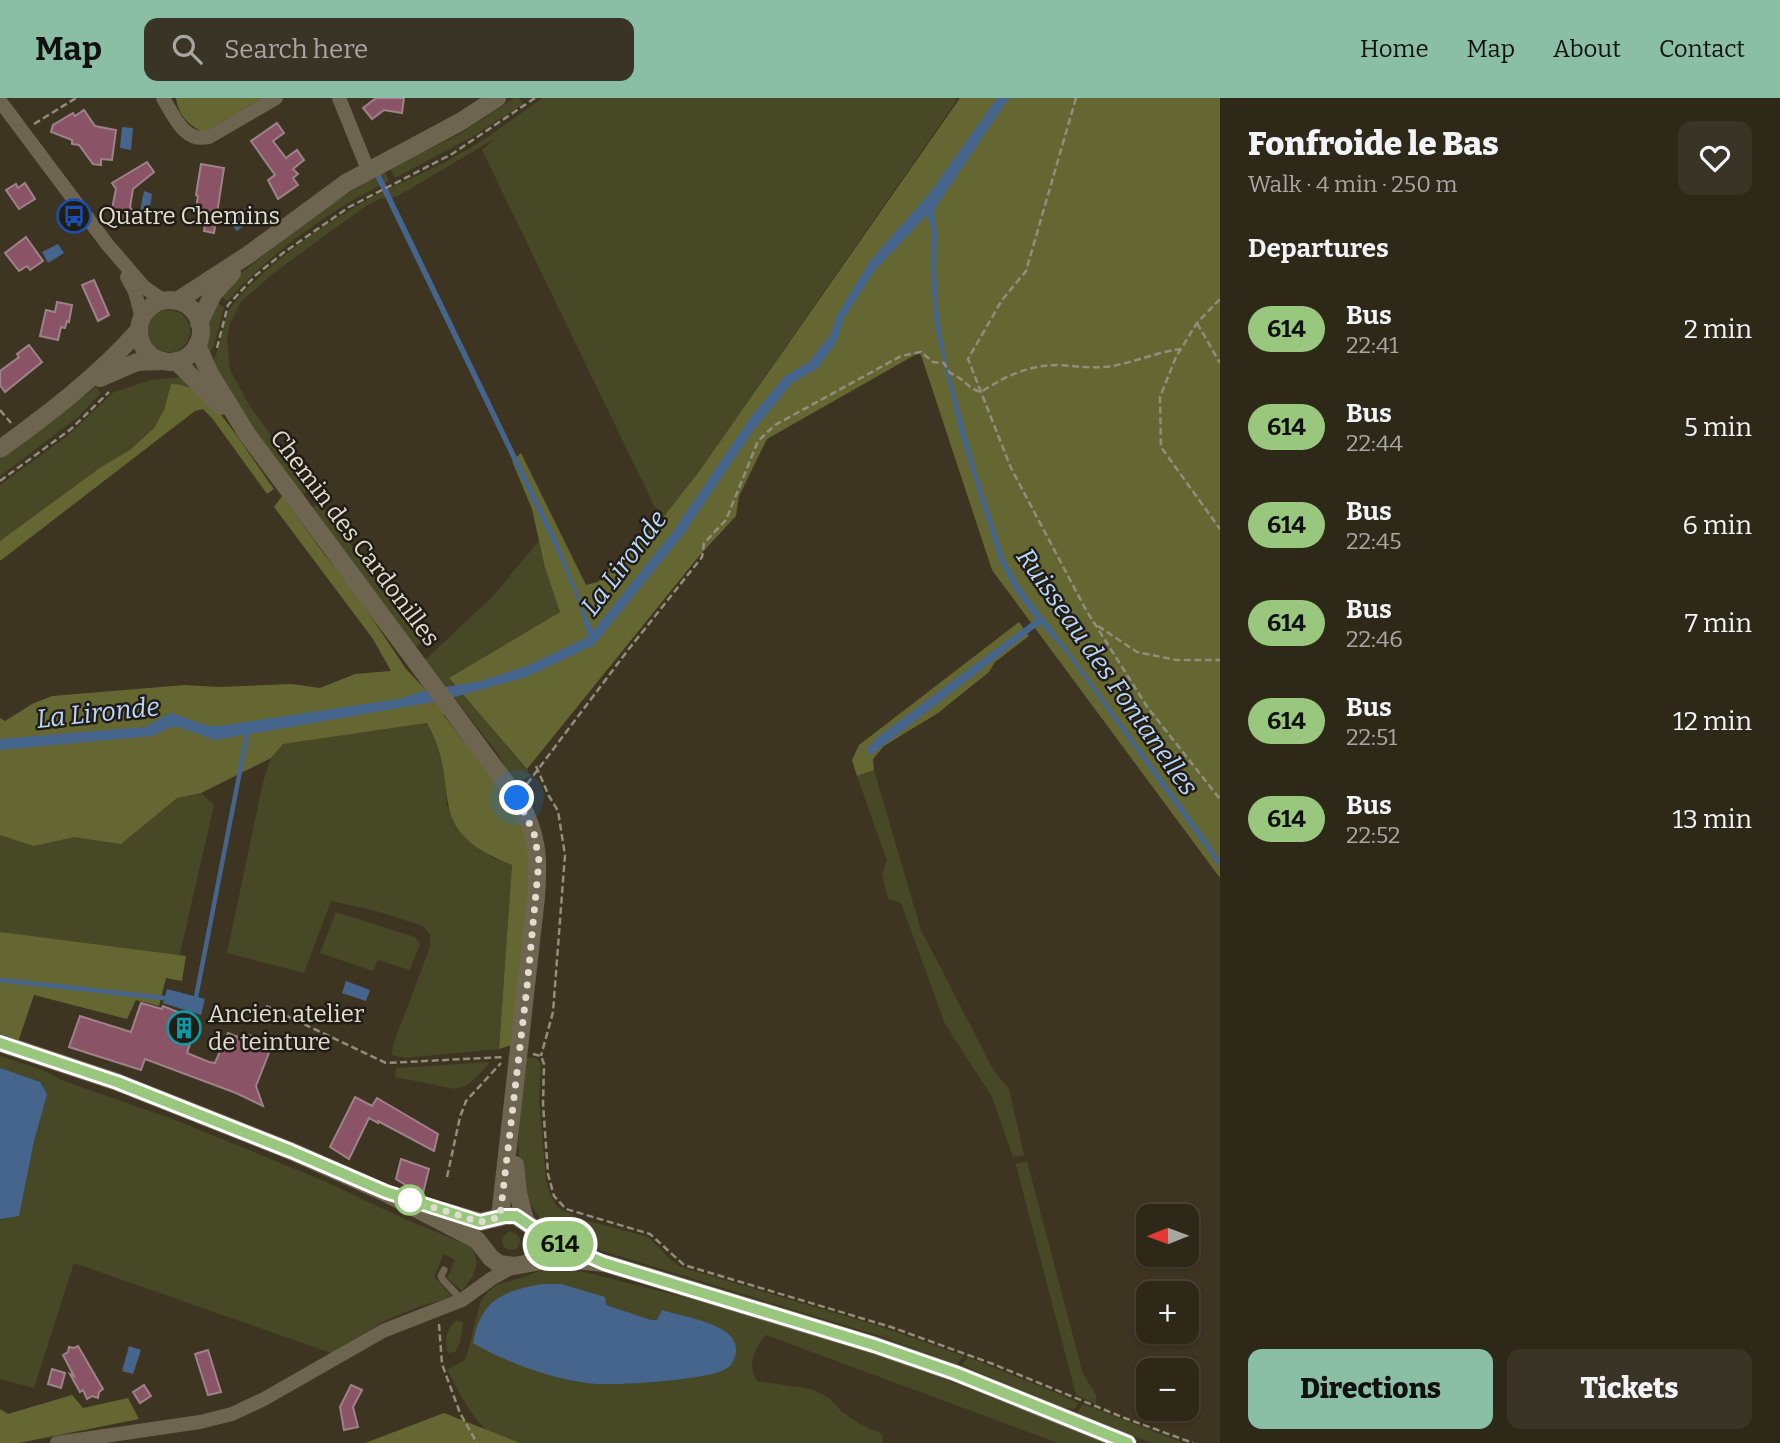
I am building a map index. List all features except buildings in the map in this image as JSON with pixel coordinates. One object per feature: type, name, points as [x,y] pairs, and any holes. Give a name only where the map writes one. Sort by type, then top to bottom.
[{"type":"street","points":[[163,98],[181,127],[190,136],[200,139],[209,137],[276,98]]},
{"type":"street","points":[[339,98],[368,170]]},
{"type":"street","points":[[0,449],[84,385],[121,351],[148,309],[170,301],[248,255],[346,183],[460,122],[498,98]]},
{"type":"street","points":[[0,101],[111,248],[144,287],[193,311],[199,323],[197,345],[188,355],[169,361],[131,364],[84,385]]},
{"type":"street","points":[[111,248],[135,292],[145,350],[169,361]]},
{"type":"street","points":[[199,323],[213,294],[248,255]]},
{"type":"street","name":"Chemin des Cardonilles","points":[[197,345],[247,434]]},
{"type":"street","name":"Chemin des Cardonilles","points":[[169,361],[200,383],[247,434],[517,798],[534,833],[539,861],[514,1105]]},
{"type":"street","points":[[0,1043],[117,1082],[386,1192],[463,1231],[499,1264],[517,1265],[556,1258],[604,1263]]},
{"type":"street","points":[[478,1289],[487,1251],[486,1233],[498,1219],[514,1105]]},
{"type":"street","points":[[57,1443],[200,1422],[232,1414],[383,1331],[462,1300],[528,1259],[535,1246],[535,1235],[518,1194],[514,1105]]},
{"type":"street","points":[[386,1192],[480,1222],[516,1216],[551,1240],[604,1263],[874,1345],[955,1373],[1128,1443]]},
{"type":"lane","points":[[443,1270],[443,1280],[462,1300]]},
{"type":"path","points":[[32,125],[76,98]]},
{"type":"path","points":[[524,98],[528,103]]},
{"type":"path","points":[[205,362],[215,352],[228,305],[256,275],[283,253],[349,206],[452,154],[535,98]]},
{"type":"path","points":[[1076,98],[1026,271],[1002,300],[968,359],[1012,468],[1095,625],[1148,708],[1220,799]]},
{"type":"path","points":[[1220,299],[1197,323],[1181,349],[1160,397],[1161,447],[1220,529]]},
{"type":"path","points":[[1197,323],[1220,363]]},
{"type":"path","points":[[981,393],[1006,376],[1031,369],[1055,365],[1090,368],[1109,366],[1181,349]]},
{"type":"path","points":[[517,798],[537,768],[702,557],[704,543],[726,520],[758,441],[775,425],[901,356],[921,352],[933,362],[944,363],[950,373],[961,376],[972,390],[981,393]]},
{"type":"path","points":[[0,481],[71,429],[110,391],[117,388]]},
{"type":"path","points":[[1095,625],[1137,652],[1176,660],[1220,660]]},
{"type":"path","points":[[537,768],[558,811],[565,855],[552,1012],[541,1056],[544,1064],[543,1104],[548,1174],[554,1196],[566,1209],[650,1234],[684,1265],[891,1327],[1193,1443]]},
{"type":"path","points":[[266,1006],[386,1063],[494,1055],[508,1057],[466,1101],[460,1116],[447,1177]]},
{"type":"path","points":[[519,1057],[532,1054],[541,1056]]},
{"type":"path","points":[[438,1311],[442,1364],[460,1413],[477,1443]]},
{"type":"green space","points":[[176,98],[262,98],[204,132],[185,119]]},
{"type":"green space","points":[[514,98],[519,98],[523,104],[472,137],[395,178],[390,168],[458,135]]},
{"type":"green space","points":[[542,98],[957,100],[698,473],[661,520],[482,150],[494,139],[398,196],[380,199],[366,206],[275,272],[241,302],[230,323],[227,340],[230,370],[251,408],[310,489],[301,495],[228,392],[212,362],[230,309],[265,271],[323,227],[382,192],[466,151]]},
{"type":"green space","points":[[960,98],[1220,98],[1220,878],[992,570],[920,352],[767,439],[739,496],[736,516],[699,556],[527,769],[449,678],[560,612],[545,568],[532,509],[512,461],[521,453],[586,585],[598,582],[610,567],[661,520],[698,473]]},
{"type":"green space","points":[[385,172],[389,181],[345,205],[302,234],[282,249],[227,301],[219,295],[242,272],[310,219]]},
{"type":"green space","points":[[214,301],[224,307],[214,346],[206,356],[205,327]]},
{"type":"green space","points":[[169,310],[184,316],[190,331],[184,346],[169,352],[154,346],[148,331],[154,316]]},
{"type":"green space","points":[[185,377],[206,397],[171,384],[164,410],[154,428],[130,450],[101,467],[0,541],[0,485],[66,437],[114,392],[151,380]]},
{"type":"green space","points":[[171,384],[192,389],[207,399],[274,489],[267,494],[212,418],[203,409],[195,411],[0,561],[0,541],[101,467],[130,450],[154,428],[164,410]]},
{"type":"green space","points":[[96,387],[101,393],[77,418],[0,476],[0,460]]},
{"type":"green space","points":[[282,496],[354,591],[406,669],[441,706],[444,716],[520,813],[532,839],[518,1043],[499,1049],[512,865],[483,851],[464,837],[454,821],[448,805],[438,747],[427,723],[283,744],[271,758],[201,793],[177,798],[121,844],[74,837],[34,846],[0,835],[0,718],[5,721],[32,704],[52,696],[185,685],[218,687],[292,684],[320,688],[355,674],[391,671],[373,639],[274,507]]},
{"type":"green space","points":[[320,503],[423,642],[414,647],[312,508]]},
{"type":"green space","points":[[539,541],[560,612],[449,678],[527,769],[530,776],[514,783],[498,754],[425,660],[493,596]]},
{"type":"green space","points":[[1019,622],[1029,636],[995,662],[989,672],[938,713],[884,746],[873,759],[874,770],[857,776],[852,760],[859,745]]},
{"type":"green space","points":[[427,723],[438,743],[445,775],[447,806],[491,857],[512,865],[499,1049],[405,1058],[392,1055],[393,1045],[430,947],[430,934],[423,926],[376,911],[331,901],[304,973],[227,953],[263,782],[271,758],[283,744]]},
{"type":"green space","points":[[874,770],[921,930],[994,1071],[1009,1089],[1024,1155],[1013,1157],[992,1097],[945,1024],[901,903],[888,899],[882,874],[887,861],[857,776]]},
{"type":"green space","points":[[201,793],[214,805],[175,975],[0,950],[0,817],[47,822]]},
{"type":"green space","points":[[336,912],[415,937],[420,944],[410,970],[378,960],[373,971],[320,953]]},
{"type":"green space","points":[[0,932],[186,956],[182,981],[166,978],[159,1006],[136,1000],[127,1019],[34,995],[18,1042],[0,1036]]},
{"type":"green space","points":[[0,1056],[178,1121],[322,1180],[468,1245],[473,1250],[477,1263],[473,1276],[462,1291],[447,1278],[455,1260],[444,1254],[434,1277],[453,1297],[386,1320],[331,1353],[74,1263],[34,1388],[0,1379]]},
{"type":"green space","points":[[528,1057],[536,1058],[541,1064],[539,1100],[546,1180],[557,1207],[578,1218],[648,1237],[681,1267],[879,1326],[964,1356],[957,1364],[886,1338],[596,1249],[556,1233],[537,1214],[527,1195],[521,1174],[519,1128],[525,1062]]},
{"type":"green space","points":[[490,1062],[470,1082],[455,1089],[395,1077],[396,1068]]},
{"type":"green space","points":[[1027,1161],[1083,1374],[1096,1395],[1096,1404],[1076,1395],[1017,1169],[1016,1164]]},
{"type":"green space","points":[[507,1232],[515,1232],[520,1241],[518,1248],[507,1250],[502,1245],[502,1237]]},
{"type":"green space","points":[[560,1266],[664,1292],[836,1341],[938,1377],[1104,1443],[1058,1443],[766,1335],[753,1357],[752,1369],[757,1381],[811,1389],[828,1397],[858,1423],[882,1434],[883,1443],[505,1443],[478,1421],[447,1370],[463,1361],[467,1355],[481,1300],[487,1293],[502,1283]]},
{"type":"green space","points":[[457,1320],[463,1323],[460,1343],[455,1352],[448,1353],[447,1335],[450,1326]]},
{"type":"green space","points":[[968,1357],[1079,1403],[1074,1409],[1065,1408],[962,1365]]},
{"type":"green space","points":[[72,1395],[83,1408],[128,1398],[139,1419],[19,1443],[0,1443],[0,1409],[8,1414]]},
{"type":"green space","points":[[1083,1404],[1184,1443],[1151,1443],[1077,1413]]},
{"type":"green space","points":[[444,1413],[520,1443],[365,1443]]},
{"type":"water","points":[[997,98],[1009,98],[934,210],[939,319],[946,360],[977,474],[1005,560],[1022,590],[1204,836],[1220,861],[1220,868],[1066,653],[1040,624],[871,755],[866,750],[879,736],[1036,619],[1015,591],[999,560],[960,434],[935,326],[931,280],[931,228],[927,215],[875,270],[844,318],[837,341],[818,368],[792,383],[753,431],[683,535],[594,645],[526,677],[444,700],[215,740],[171,727],[152,736],[0,750],[0,739],[145,727],[170,713],[206,725],[219,726],[399,699],[423,691],[480,681],[527,666],[588,637],[579,604],[559,556],[375,176],[380,173],[556,538],[593,631],[674,530],[750,418],[785,376],[809,362],[831,334],[837,315],[870,261],[929,194]]},
{"type":"water","points":[[122,127],[133,128],[131,150],[120,148]]},
{"type":"water","points":[[144,191],[152,194],[149,213],[140,211]]},
{"type":"water","points":[[249,206],[256,216],[237,231],[229,221]]},
{"type":"water","points":[[58,244],[64,253],[48,263],[42,252]]},
{"type":"water","points":[[346,981],[370,990],[366,1001],[342,993]]},
{"type":"water","points":[[167,989],[205,999],[201,1015],[163,1003]]},
{"type":"water","points":[[0,1068],[40,1082],[47,1094],[34,1141],[19,1216],[0,1219]]},
{"type":"water","points":[[541,1284],[561,1284],[605,1297],[606,1305],[651,1320],[657,1320],[662,1310],[709,1324],[729,1334],[736,1345],[736,1355],[726,1369],[702,1376],[645,1383],[599,1384],[567,1380],[534,1370],[501,1358],[473,1343],[481,1317],[495,1300]]},
{"type":"water","points":[[129,1346],[141,1350],[133,1374],[122,1371]]},
{"type":"waterway","points":[[196,997],[248,730]]},
{"type":"waterway","points":[[0,980],[164,998]]},
{"type":"bus line","name":"614","points":[[0,1043],[117,1082],[386,1192],[480,1222],[516,1216],[551,1240],[604,1263],[874,1345],[955,1373],[1128,1443]]},
{"type":"place","name":"Quatre Chemins","points":[[74,216]]},
{"type":"place","name":"Ancien atelier de teinture","points":[[184,1028]]},
{"type":"route","points":[[410,1200],[480,1222],[500,1217],[522,1037],[539,861],[531,824],[517,798]]},
{"type":"water label","name":"La Lironde","points":[[624,563]]},
{"type":"water label","name":"Ruisseau des Fontanelles","points":[[1107,672]]},
{"type":"water label","name":"La Lironde","points":[[98,713]]}]
